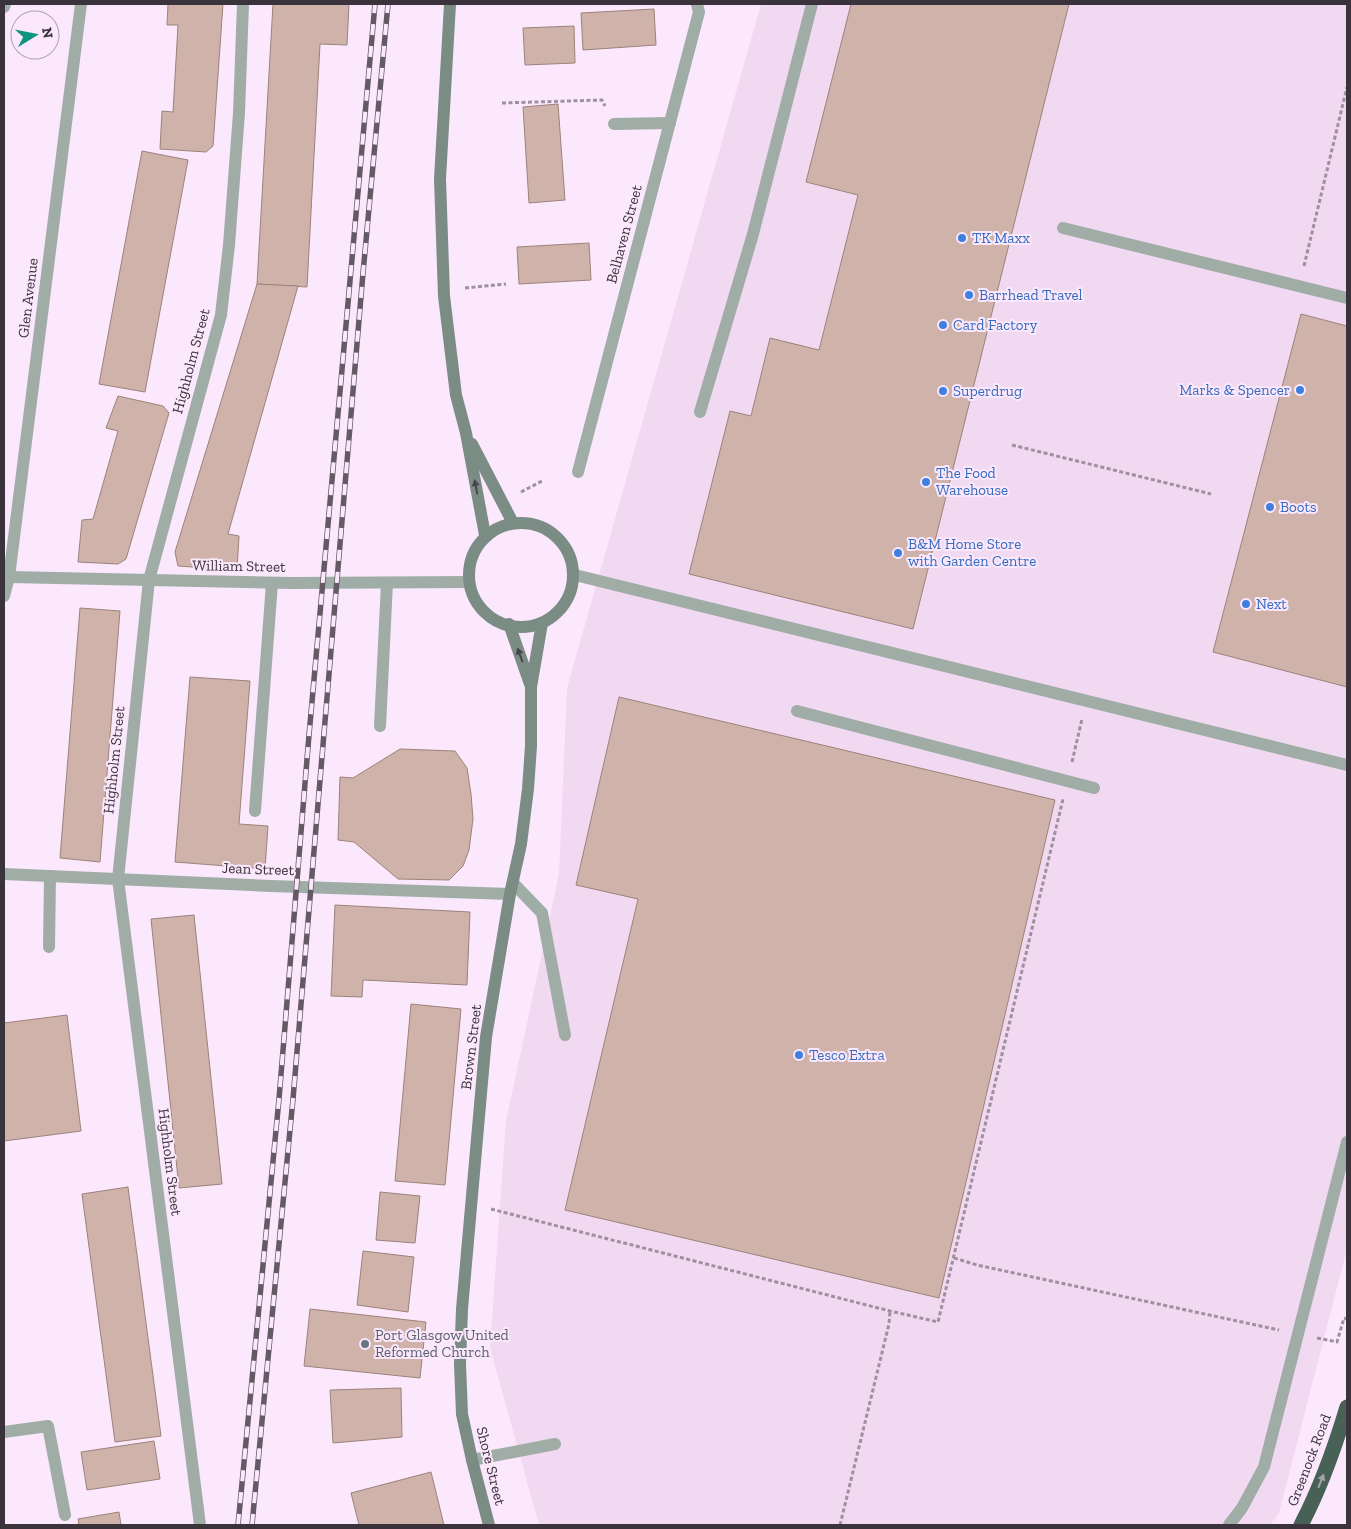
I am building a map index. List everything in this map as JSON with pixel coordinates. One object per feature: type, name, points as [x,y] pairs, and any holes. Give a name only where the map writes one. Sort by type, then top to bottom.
[{"type":"highway","name":"Greenock Road","points":[[1301,1525],[1336,1446],[1347,1407]]},
{"type":"street","name":"Glen Avenue","points":[[4,593],[9,577],[80,4]]},
{"type":"street","name":"Highholm Street","points":[[200,1525],[145,1134],[118,879],[149,580],[221,315],[229,245],[238,122],[243,4]]},
{"type":"street","points":[[450,4],[440,179],[443,289],[456,395],[466,433],[485,535]]},
{"type":"street","name":"Belhaven Street","points":[[578,472],[699,12],[697,4]]},
{"type":"street","points":[[700,412],[753,234],[812,4]]},
{"type":"street","points":[[614,124],[670,123]]},
{"type":"street","points":[[1063,228],[1347,298]]},
{"type":"street","points":[[466,433],[513,523]]},
{"type":"street","points":[[513,523],[534,526],[548,531],[564,544],[571,557],[575,575],[571,593],[561,610],[542,623],[525,626],[508,624],[482,610],[473,598],[469,582],[472,563],[478,545],[485,535],[497,527],[513,523]]},
{"type":"street","points":[[575,575],[1347,765]]},
{"type":"street","name":"William Street","points":[[9,577],[272,583],[469,582]]},
{"type":"street","points":[[255,811],[272,583]]},
{"type":"street","points":[[380,726],[387,583]]},
{"type":"street","name":"Brown Street","points":[[462,1414],[460,1364],[462,1309],[486,1037],[521,844],[528,789],[531,687],[542,623]]},
{"type":"street","name":"Brown Street","points":[[508,624],[531,687]]},
{"type":"street","points":[[797,711],[1094,788]]},
{"type":"street","name":"Jean Street","points":[[4,874],[118,879],[512,888]]},
{"type":"street","points":[[49,947],[50,876]]},
{"type":"street","points":[[512,888],[541,910],[566,1035]]},
{"type":"street","points":[[1229,1525],[1242,1508],[1264,1467],[1347,1142]]},
{"type":"street","name":"Shore Street","points":[[462,1414],[472,1460],[490,1525]]},
{"type":"street","points":[[4,1432],[48,1426],[65,1515]]},
{"type":"street","points":[[472,1460],[555,1444]]},
{"type":"path","points":[[1301,287],[1347,87]]},
{"type":"path","points":[[502,103],[602,100],[614,124]]},
{"type":"path","points":[[443,289],[506,284]]},
{"type":"path","points":[[1012,444],[1211,494]]},
{"type":"path","points":[[471,1204],[938,1322],[1086,701]]},
{"type":"path","points":[[954,1258],[977,1265],[1337,1342],[1344,1318],[1347,1319]]},
{"type":"path","points":[[840,1525],[889,1324],[890,1311]]},
{"type":"shaded area","points":[[761,4],[1347,4],[1347,1249],[1279,1513],[1270,1525],[539,1525],[490,1348],[506,1121],[559,874],[567,688]]},
{"type":"building","points":[[168,4],[223,4],[213,146],[206,152],[160,149],[162,111],[173,112],[178,25],[167,25]]},
{"type":"building","points":[[273,4],[349,4],[347,45],[320,44],[307,287],[257,284]]},
{"type":"building","points":[[851,4],[1069,4],[913,629],[689,574],[730,411],[751,416],[770,338],[819,350],[858,195],[806,182]]},
{"type":"building","points":[[654,9],[656,45],[583,50],[581,13]]},
{"type":"building","points":[[574,26],[575,63],[525,65],[523,28]]},
{"type":"building","points":[[558,104],[565,200],[529,203],[523,107]]},
{"type":"building","points":[[142,151],[188,160],[145,392],[99,384]]},
{"type":"building","points":[[589,243],[591,280],[519,284],[517,247]]},
{"type":"building","points":[[257,284],[298,286],[228,534],[239,536],[237,570],[178,566],[175,552]]},
{"type":"building","points":[[1301,314],[1347,326],[1347,687],[1213,652]]},
{"type":"building","points":[[118,396],[163,406],[169,413],[126,559],[118,564],[78,562],[82,520],[93,519],[118,431],[106,428]]},
{"type":"building","points":[[80,608],[120,611],[100,862],[60,858]]},
{"type":"building","points":[[190,677],[250,681],[239,824],[268,826],[265,869],[175,862]]},
{"type":"building","name":"Tesco Extra","points":[[619,697],[1055,800],[939,1298],[565,1210],[638,899],[576,885]]},
{"type":"building","points":[[400,749],[455,751],[467,768],[473,819],[469,850],[463,866],[449,880],[398,879],[354,842],[338,840],[340,777],[353,778]]},
{"type":"building","points":[[335,905],[470,912],[467,985],[363,980],[362,997],[331,996]]},
{"type":"building","points":[[194,915],[222,1184],[179,1188],[151,919]]},
{"type":"building","points":[[411,1004],[461,1009],[445,1185],[395,1181]]},
{"type":"building","points":[[67,1015],[81,1131],[4,1141],[4,1023]]},
{"type":"building","points":[[128,1187],[161,1436],[115,1442],[82,1194]]},
{"type":"building","points":[[380,1192],[420,1196],[415,1243],[376,1240]]},
{"type":"building","points":[[363,1251],[414,1257],[408,1312],[357,1305]]},
{"type":"building","name":"Port Glasgow United Reformed Church","points":[[310,1309],[426,1322],[420,1378],[304,1366]]},
{"type":"building","points":[[401,1388],[402,1437],[333,1443],[330,1390]]},
{"type":"building","points":[[154,1441],[160,1479],[87,1490],[81,1452]]},
{"type":"building","points":[[431,1472],[444,1525],[359,1525],[351,1493]]},
{"type":"building","points":[[119,1512],[121,1525],[79,1525],[78,1519]]},
{"type":"railway","points":[[238,1525],[279,1099],[309,735],[375,4]]},
{"type":"railway","points":[[252,1525],[293,1099],[363,273],[388,4]]},
{"type":"place","name":"TK Maxx","points":[[962,238]]},
{"type":"place","name":"Barrhead Travel","points":[[969,295]]},
{"type":"place","name":"Card Factory","points":[[943,325]]},
{"type":"place","name":"Marks & Spencer","points":[[1300,390]]},
{"type":"place","name":"Superdrug","points":[[943,391]]},
{"type":"place","name":"The Food Warehouse","points":[[926,482]]},
{"type":"place","name":"Boots","points":[[1270,507]]},
{"type":"place","name":"B&M Home Store with Garden Centre","points":[[898,553]]},
{"type":"place","name":"Next","points":[[1246,604]]},
{"type":"place","name":"Tesco Extra","points":[[799,1055]]},
{"type":"place","name":"Port Glasgow United Reformed Church","points":[[365,1344]]}]
